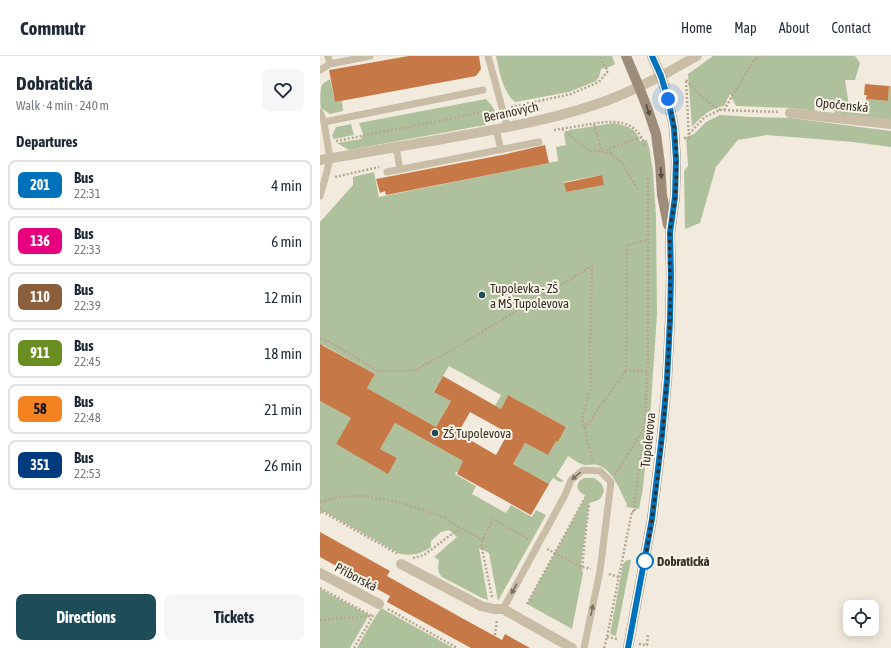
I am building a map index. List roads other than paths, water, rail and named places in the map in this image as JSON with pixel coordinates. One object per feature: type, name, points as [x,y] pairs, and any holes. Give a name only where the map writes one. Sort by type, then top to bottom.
[{"type":"main road","name":"Tupolevova","points":[[626,56],[656,134],[662,195],[670,233]]},
{"type":"main road","name":"Tupolevova","points":[[628,648],[652,519],[662,435],[670,320],[670,233],[675,197],[675,134],[668,99],[661,76],[652,56]]},
{"type":"street","name":"Beranových","points":[[325,160],[496,129],[576,110],[613,98],[639,87],[697,56]]},
{"type":"street","name":"Opočenská","points":[[790,113],[891,124]]},
{"type":"street","points":[[404,562],[481,606],[498,609],[572,648]]},
{"type":"street","name":"Příborská","points":[[320,573],[379,604]]},
{"type":"lane","points":[[328,56],[330,64]]},
{"type":"lane","points":[[320,70],[330,64],[370,56]]},
{"type":"lane","points":[[488,56],[507,126]]},
{"type":"lane","points":[[324,122],[482,90]]},
{"type":"lane","points":[[320,112],[324,122],[327,143],[325,180],[321,191]]},
{"type":"lane","points":[[496,129],[501,150]]},
{"type":"lane","points":[[387,172],[540,142]]},
{"type":"lane","points":[[396,147],[400,169]]},
{"type":"lane","points":[[498,609],[565,495],[570,480],[583,470],[600,471],[611,482],[600,571],[584,648]]},
{"type":"place","name":"Tupolevka - ZŠ a MŠ Tupolevova","points":[[482,295]]},
{"type":"place","name":"ZŠ Tupolevova","points":[[435,433]]},
{"type":"place","name":"Dobratická","points":[[645,561]]}]
